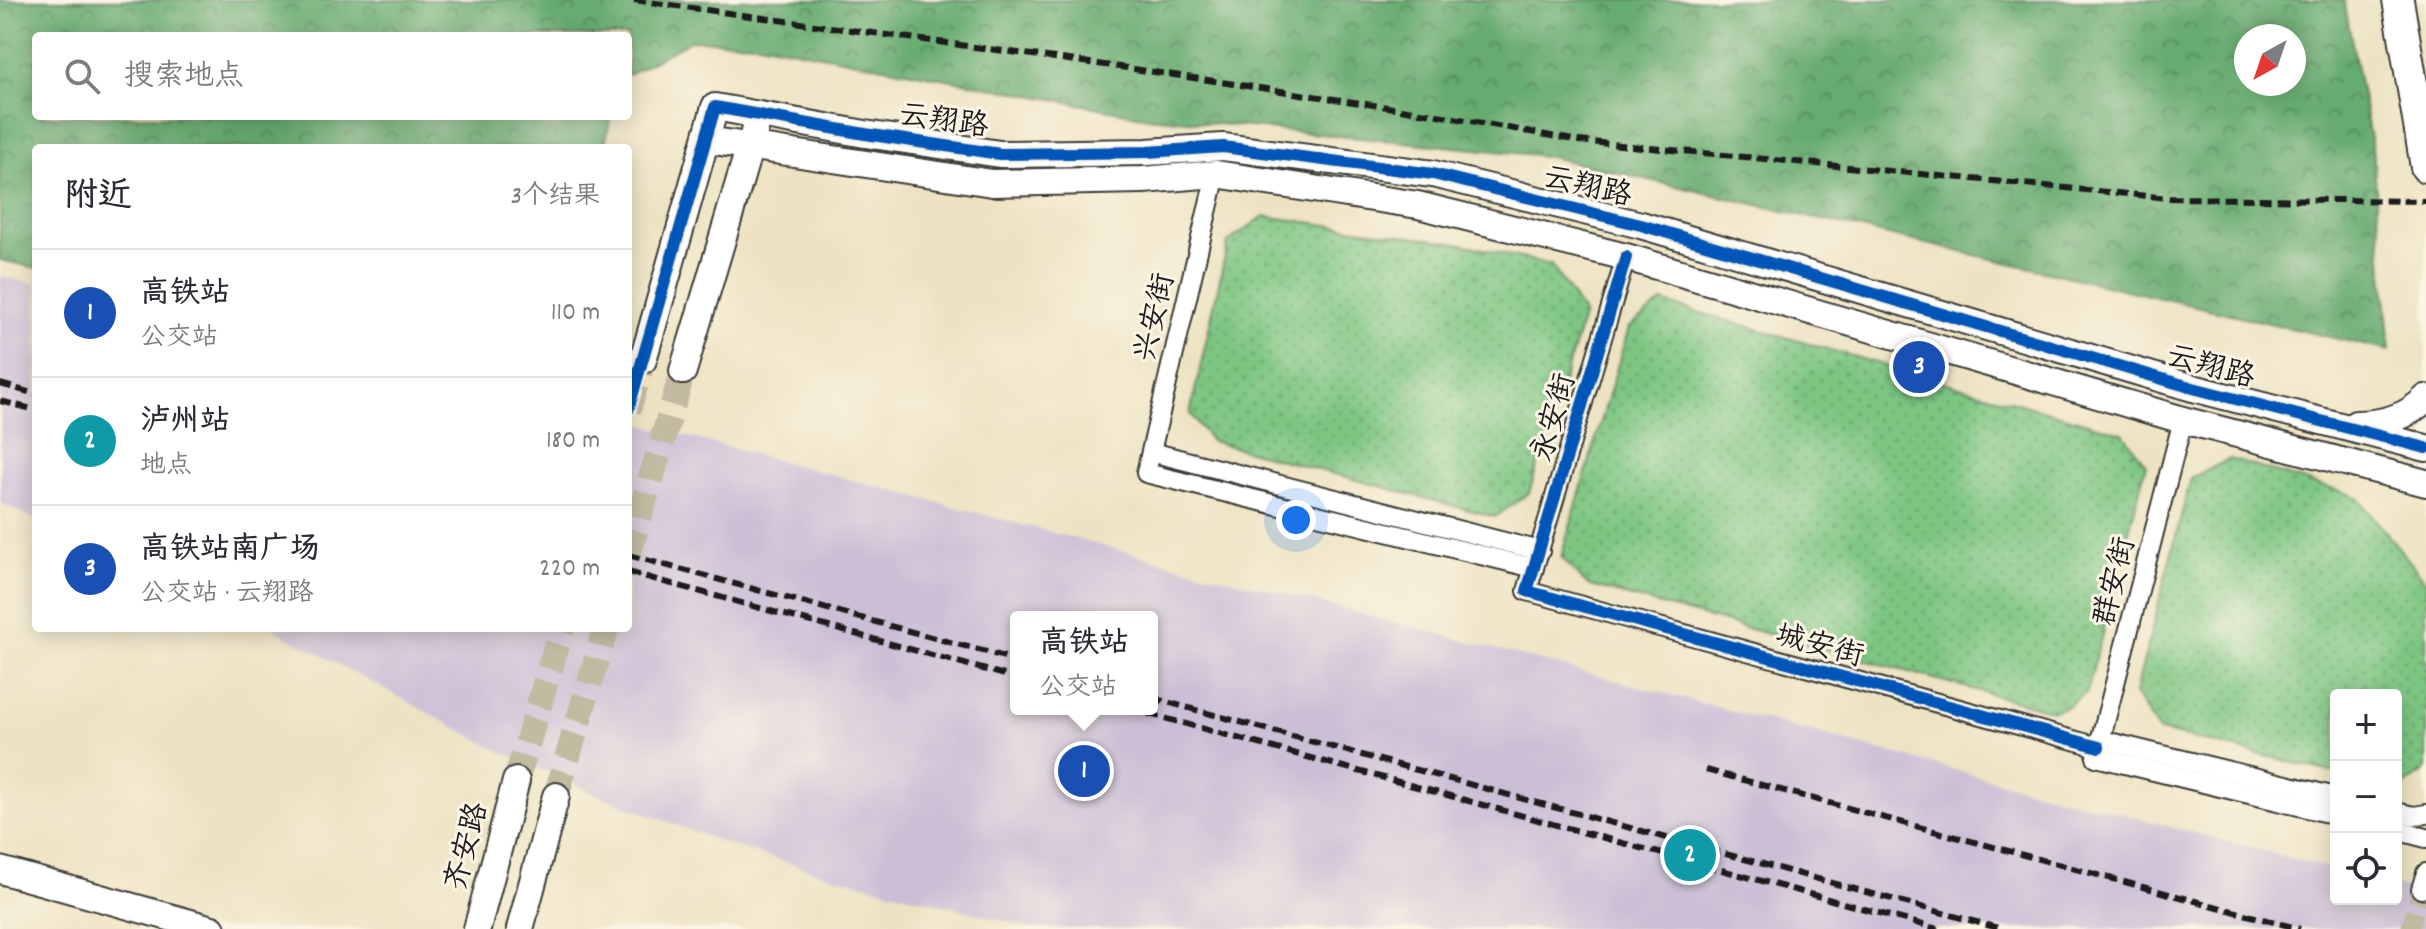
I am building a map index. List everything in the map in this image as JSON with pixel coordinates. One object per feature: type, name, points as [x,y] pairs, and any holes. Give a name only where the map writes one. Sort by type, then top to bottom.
[{"type":"main road","points":[[2398,0],[2426,167]]},
{"type":"street","name":"云翔路","points":[[2426,448],[2193,388],[1641,225],[1433,174],[1223,147],[1147,152],[1000,154],[715,107],[707,140],[992,183],[1143,180],[1216,174],[1418,205],[1626,257],[2183,420],[2426,483]]},
{"type":"street","points":[[683,371],[759,114]]},
{"type":"street","points":[[643,360],[707,140]]},
{"type":"street","name":"兴安街","points":[[1216,174],[1146,473],[1537,560]]},
{"type":"street","name":"永安街","points":[[1527,591],[1626,257]]},
{"type":"street","points":[[2329,423],[2386,421],[2405,414],[2426,398]]},
{"type":"street","name":"群安街","points":[[2099,748],[2183,420]]},
{"type":"street","points":[[1151,452],[1537,560]]},
{"type":"street","name":"城安街","points":[[1527,591],[2330,813]]},
{"type":"street","name":"城安街","points":[[2099,748],[2330,796]]},
{"type":"street","name":"齐安路","points":[[477,929],[516,781]]},
{"type":"street","points":[[520,929],[556,796]]},
{"type":"street","points":[[2402,813],[2426,814]]},
{"type":"street","points":[[2402,832],[2426,838]]},
{"type":"street","points":[[0,870],[212,929]]},
{"type":"shaded area","points":[[0,276],[32,283],[32,518],[0,503]]},
{"type":"shaded area","points":[[632,422],[2330,868],[2330,905],[2402,905],[2402,887],[2426,893],[2426,929],[1035,929],[814,871],[721,842],[615,802],[499,751],[278,632],[632,632]]},
{"type":"green space","points":[[0,0],[2344,0],[2373,154],[2390,351],[1546,156],[1147,117],[758,43],[691,40],[632,73],[632,32],[32,32],[32,120],[610,120],[605,144],[32,144],[32,267],[0,260]]},
{"type":"green space","points":[[1264,216],[1458,243],[1551,265],[1584,314],[1529,493],[1495,517],[1211,441],[1190,414],[1228,242]]},
{"type":"green space","points":[[1662,302],[2123,433],[2146,465],[2087,692],[2067,706],[2053,711],[1587,585],[1561,557],[1629,327]]},
{"type":"green space","points":[[2230,459],[2356,496],[2426,581],[2426,770],[2402,787],[2402,689],[2330,689],[2330,772],[2158,730],[2135,694],[2191,478]]},
{"type":"tunnel","points":[[632,397],[643,360]]},
{"type":"tunnel","points":[[632,542],[683,371]]},
{"type":"tunnel","points":[[516,781],[561,632]]},
{"type":"tunnel","points":[[556,796],[605,632]]},
{"type":"tunnel","points":[[2410,929],[2421,889]]},
{"type":"railway","points":[[634,0],[1134,69],[1427,113],[1579,141],[2169,198],[2426,201]]},
{"type":"railway","points":[[0,384],[32,393]]},
{"type":"railway","points":[[0,401],[32,409]]},
{"type":"railway","points":[[632,556],[1010,658]]},
{"type":"railway","points":[[632,573],[1010,676]]},
{"type":"railway","points":[[1158,700],[2002,929]]},
{"type":"railway","points":[[1153,715],[1938,929]]},
{"type":"railway","points":[[1706,770],[2300,929]]},
{"type":"cycle path","points":[[632,396],[715,107],[1000,154],[1147,152],[1223,147],[1433,174],[1641,225],[2193,388],[2426,448]]},
{"type":"cycle path","points":[[1626,257],[1527,591],[2099,747]]},
{"type":"place","name":"高铁站南广场","points":[[1919,367]]},
{"type":"place","name":"高铁站","points":[[1084,771]]},
{"type":"place","name":"泸州站","points":[[1690,855]]}]
